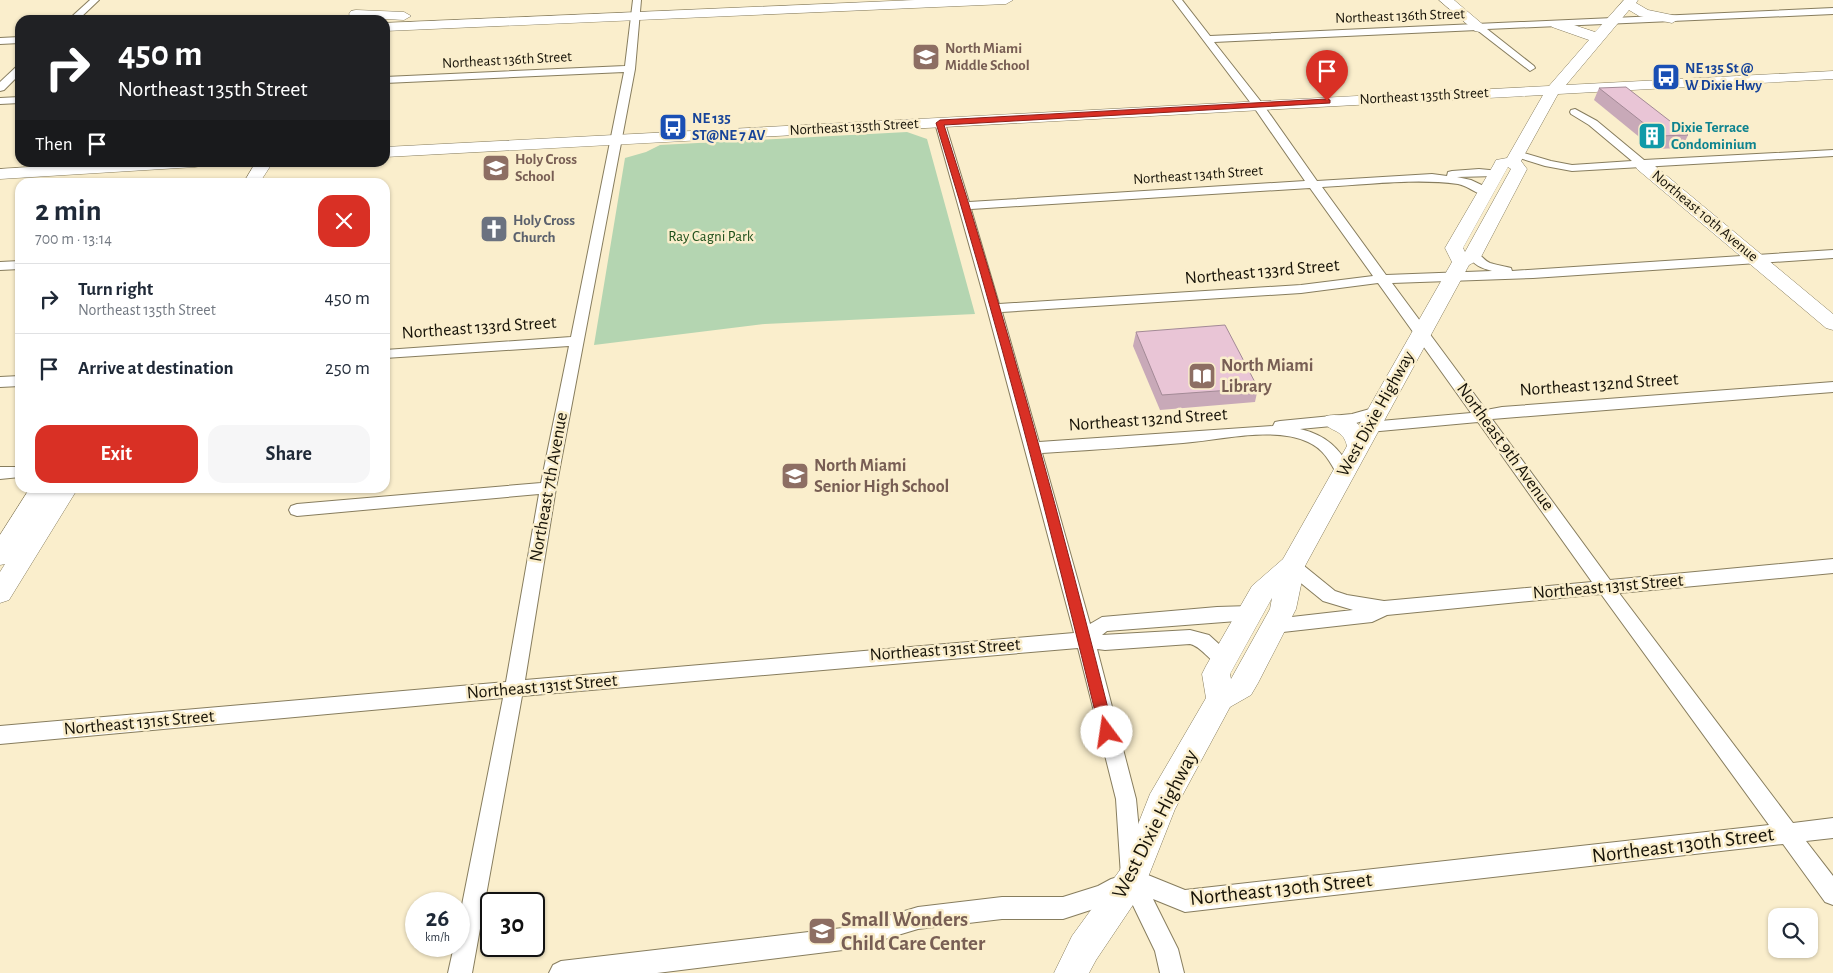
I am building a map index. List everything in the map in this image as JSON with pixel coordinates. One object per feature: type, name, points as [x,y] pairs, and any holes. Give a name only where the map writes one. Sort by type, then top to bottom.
[{"type":"main road","points":[[355,15],[365,0]]},
{"type":"main road","points":[[390,27],[636,7],[1006,0]]},
{"type":"main road","points":[[1446,0],[1480,28]]},
{"type":"main road","points":[[1630,2],[1644,13],[1672,19]]},
{"type":"main road","name":"West Dixie Highway","points":[[1463,265],[1454,248],[1496,173],[1502,164],[1515,158],[1553,90],[1630,2]]},
{"type":"main road","points":[[390,16],[501,17]]},
{"type":"main road","points":[[1557,24],[1598,38]]},
{"type":"main road","points":[[1573,66],[1589,77],[1616,86]]},
{"type":"main road","name":"Northeast 135th Street","points":[[390,152],[1833,75]]},
{"type":"main road","points":[[1492,93],[1522,100],[1541,112]]},
{"type":"main road","name":"West Dixie Highway","points":[[1071,973],[1084,948],[1132,879],[1161,804],[1220,699],[1241,688],[1283,608],[1292,566],[1422,333],[1519,169],[1515,158]]},
{"type":"main road","name":"Northeast 10th Avenue","points":[[1643,164],[1833,324]]},
{"type":"main road","points":[[0,174],[114,167]]},
{"type":"main road","points":[[255,178],[262,167]]},
{"type":"main road","points":[[1334,421],[1348,427],[1357,437],[1368,429]]},
{"type":"main road","points":[[0,556],[39,493]]},
{"type":"main road","points":[[0,593],[63,493]]},
{"type":"main road","name":"West Dixie Highway","points":[[1220,699],[1216,674],[1261,593],[1292,566]]},
{"type":"street","points":[[79,15],[96,0]]},
{"type":"street","name":"Northeast 9th Avenue","points":[[1177,0],[1258,105],[1313,184],[1606,588],[1833,894]]},
{"type":"street","name":"Northeast 7th Avenue","points":[[460,973],[514,689],[548,488],[630,69],[636,7]]},
{"type":"street","name":"Northeast 136th Street","points":[[1207,39],[1833,11]]},
{"type":"street","points":[[1480,28],[1530,68]]},
{"type":"street","points":[[0,41],[15,40]]},
{"type":"street","name":"Northeast 136th Street","points":[[390,80],[630,69]]},
{"type":"street","points":[[0,88],[15,74]]},
{"type":"street","points":[[0,101],[15,100]]},
{"type":"street","name":"Northeast 10th Avenue","points":[[1575,112],[1592,123],[1643,164]]},
{"type":"street","points":[[940,123],[966,206],[1033,448],[1126,799],[1132,879],[1166,950],[1172,973]]},
{"type":"street","points":[[1515,158],[1537,172],[1572,168],[1833,153]]},
{"type":"street","name":"Northeast 134th Street","points":[[966,206],[1432,177],[1474,172],[1496,173]]},
{"type":"street","name":"Northeast 134th Street","points":[[1432,177],[1467,182],[1486,192]]},
{"type":"street","name":"Northeast 133rd Street","points":[[1463,265],[1484,277],[1833,254]]},
{"type":"street","points":[[0,266],[15,265]]},
{"type":"street","name":"Northeast 133rd Street","points":[[994,308],[1301,289],[1382,279],[1463,265],[1483,265],[1501,270],[1533,274]]},
{"type":"street","name":"Northeast 133rd Street","points":[[390,354],[576,341]]},
{"type":"street","points":[[0,382],[15,381]]},
{"type":"street","name":"Northeast 132nd Street","points":[[1266,431],[1276,426],[1353,419],[1368,429],[1483,417],[1502,412],[1833,387]]},
{"type":"street","name":"Northeast 132nd Street","points":[[1033,448],[1266,431],[1297,434],[1314,439],[1333,452],[1344,472]]},
{"type":"street","points":[[0,473],[15,472]]},
{"type":"street","points":[[297,510],[548,488]]},
{"type":"street","name":"Northeast 131st Street","points":[[1292,566],[1329,596],[1346,602],[1384,608],[1833,566]]},
{"type":"street","name":"Northeast 131st Street","points":[[1274,626],[1372,614],[1384,608]]},
{"type":"street","points":[[1084,640],[1102,624],[1250,613]]},
{"type":"street","name":"Northeast 131st Street","points":[[0,735],[822,660],[1084,640],[1105,643],[1190,637],[1202,640],[1224,660]]},
{"type":"street","name":"Northeast 130th Street","points":[[1132,879],[1185,901],[1833,828]]},
{"type":"street","points":[[562,973],[851,938],[918,918],[1002,908],[1063,908],[1104,895],[1132,879]]},
{"type":"green space","name":"Ray Cagni Park","points":[[907,132],[927,139],[975,314],[765,324],[594,345],[625,158],[646,152],[660,145]]},
{"type":"building","points":[[1626,87],[1688,135],[1660,136],[1599,88]]},
{"type":"building","name":"North Miami Library","points":[[1225,325],[1258,388],[1162,395],[1136,332]]},
{"type":"place","name":"North Miami Middle School","points":[[926,57]]},
{"type":"place","name":"NE 135 St @ W Dixie Hwy","points":[[1666,77]]},
{"type":"place","name":"NE 135 ST@NE 7 AV","points":[[673,127]]},
{"type":"place","name":"Dixie Terrace Condominium","points":[[1652,136]]},
{"type":"place","name":"Holy Cross School","points":[[496,168]]},
{"type":"place","name":"Holy Cross Church","points":[[494,229]]},
{"type":"place","name":"North Miami Library","points":[[1202,376]]},
{"type":"place","name":"North Miami Senior High School","points":[[795,476]]},
{"type":"place","name":"Small Wonders Child Care Center","points":[[822,931]]},
{"type":"route","points":[[1107,732],[1078,613],[1004,343],[966,206],[940,123],[1327,101]]}]
